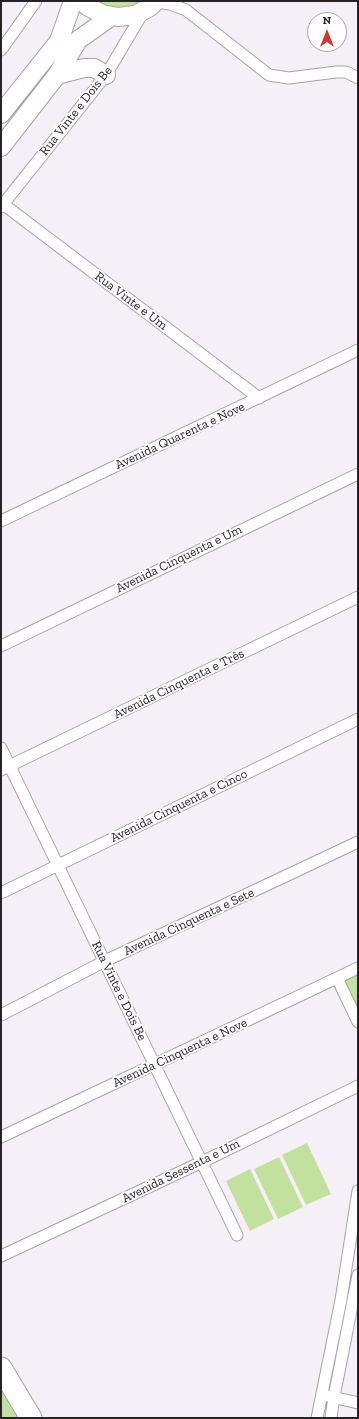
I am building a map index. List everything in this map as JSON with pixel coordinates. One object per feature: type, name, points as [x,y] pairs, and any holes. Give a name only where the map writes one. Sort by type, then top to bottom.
[{"type":"highway","points":[[1,1368],[31,1418]]},
{"type":"main road","points":[[1,114],[59,41],[73,1]]},
{"type":"main road","points":[[83,1],[87,6],[102,14],[118,17],[135,15],[152,4]]},
{"type":"main road","points":[[1,147],[57,75],[78,40],[112,16]]},
{"type":"main road","points":[[57,75],[84,68],[94,68],[106,75]]},
{"type":"street","points":[[1,50],[36,1]]},
{"type":"street","points":[[152,4],[183,6],[269,75],[289,78],[341,72],[358,78]]},
{"type":"street","name":"Rua Vinte e Dois Be","points":[[2,205],[106,75],[152,4]]},
{"type":"street","name":"Rua Vinte e Um","points":[[2,205],[259,398]]},
{"type":"street","name":"Avenida Quarenta e Nove","points":[[1,521],[358,350]]},
{"type":"street","name":"Avenida Cinquenta e Um","points":[[1,646],[358,474]]},
{"type":"street","name":"Avenida Cinquenta e Três","points":[[5,768],[358,597]]},
{"type":"street","name":"Avenida Cinquenta e Cinco","points":[[1,893],[358,719]]},
{"type":"street","name":"Rua Vinte e Dois Be","points":[[1,748],[5,768],[58,865],[237,1234]]},
{"type":"street","name":"Avenida Cinquenta e Sete","points":[[1,1015],[105,961],[358,842]]},
{"type":"street","name":"Avenida Cinquenta e Nove","points":[[1,1137],[358,968]]},
{"type":"street","points":[[337,978],[358,1022]]},
{"type":"street","name":"Avenida Sessenta e Um","points":[[3,1256],[358,1086]]},
{"type":"street","points":[[317,1418],[341,1300],[357,1208],[358,1191]]},
{"type":"street","points":[[331,1418],[334,1397],[356,1303],[358,1275]]},
{"type":"street","points":[[341,1300],[356,1303]]},
{"type":"street","points":[[321,1394],[358,1403]]},
{"type":"green space","points":[[94,1],[141,1],[133,5],[118,8],[105,7]]},
{"type":"green space","points":[[358,971],[358,1012],[341,979]]},
{"type":"green space","points":[[307,1143],[331,1194],[306,1205],[282,1155]]},
{"type":"green space","points":[[279,1157],[303,1207],[278,1219],[254,1169]]},
{"type":"green space","points":[[250,1169],[274,1219],[250,1231],[226,1181]]},
{"type":"green space","points":[[1,1382],[24,1418],[1,1418]]}]
